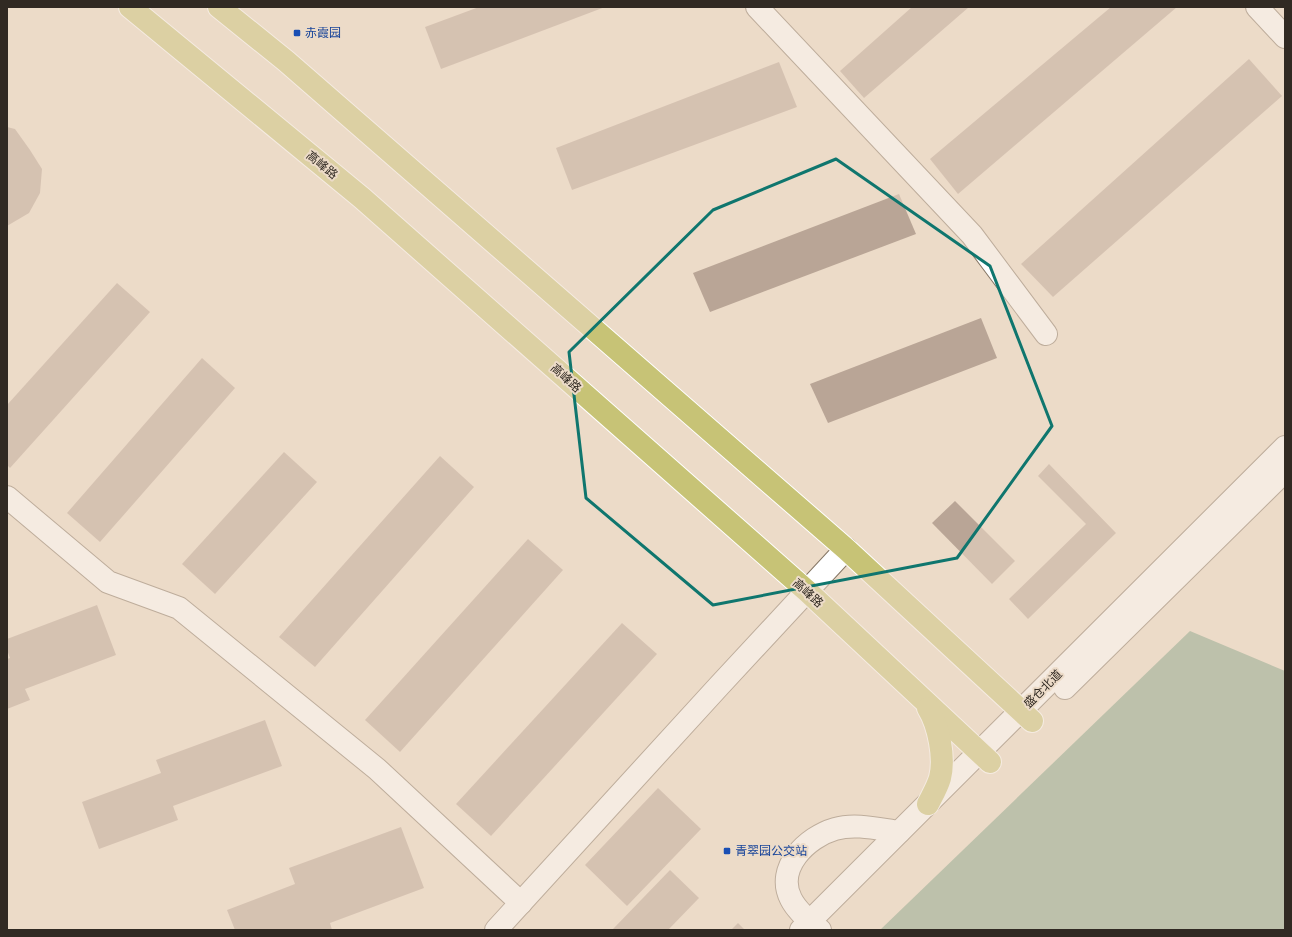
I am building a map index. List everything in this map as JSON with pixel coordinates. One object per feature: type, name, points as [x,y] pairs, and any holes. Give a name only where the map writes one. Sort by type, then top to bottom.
[{"type":"main road","name":"高峰路","points":[[130,7],[362,198],[807,591],[985,757]]},
{"type":"main road","points":[[219,7],[286,61],[846,549],[1027,716]]},
{"type":"main road","points":[[922,699],[934,718],[941,754],[940,777],[936,789],[928,804]]},
{"type":"street","points":[[757,7],[972,235],[1046,334]]},
{"type":"street","points":[[1257,7],[1285,36]]},
{"type":"street","name":"盛仓北道","points":[[1027,716],[1285,447]]},
{"type":"street","name":"盛仓北道","points":[[813,928],[1027,716],[1285,471]]},
{"type":"street","points":[[7,497],[108,582],[179,608],[377,769],[521,903]]},
{"type":"street","points":[[496,930],[846,549]]},
{"type":"street","name":"盛仓北道","points":[[813,928],[899,832],[928,804],[985,757]]},
{"type":"street","points":[[813,928],[790,899],[787,889],[787,876],[791,862],[801,850],[817,836],[836,829],[859,827],[899,832]]},
{"type":"highlighted area","points":[[836,159],[990,266],[1052,426],[957,558],[713,605],[586,498],[569,352],[713,210]]},
{"type":"green space","points":[[1190,631],[1285,671],[1285,930],[880,930]]},
{"type":"building","points":[[479,7],[605,7],[441,69],[425,27]]},
{"type":"building","points":[[912,7],[969,7],[864,98],[840,71]]},
{"type":"building","points":[[1111,7],[1177,7],[958,194],[930,159]]},
{"type":"building","points":[[1249,59],[1282,96],[1053,297],[1021,264]]},
{"type":"building","points":[[779,62],[797,107],[572,190],[556,148]]},
{"type":"building","points":[[7,127],[15,129],[42,169],[40,193],[29,213],[7,226]]},
{"type":"building","points":[[899,194],[916,234],[710,312],[693,273]]},
{"type":"building","points":[[117,283],[150,312],[10,468],[7,465],[7,405]]},
{"type":"building","points":[[981,318],[997,358],[828,423],[810,384]]},
{"type":"building","points":[[202,358],[235,388],[100,542],[67,513]]},
{"type":"building","points":[[284,452],[317,482],[215,594],[182,564]]},
{"type":"building","points":[[440,456],[474,487],[315,667],[279,637]]},
{"type":"building","points":[[1049,464],[1116,533],[1028,619],[1009,599],[1086,524],[1038,476]]},
{"type":"building","points":[[955,501],[1015,561],[992,584],[932,523]]},
{"type":"building","points":[[528,539],[563,570],[400,752],[365,720]]},
{"type":"building","points":[[97,605],[116,655],[25,689],[30,700],[7,709],[7,659],[10,658],[7,650],[7,639]]},
{"type":"building","points":[[622,623],[657,654],[491,836],[456,804]]},
{"type":"building","points":[[265,720],[282,766],[173,806],[178,820],[99,849],[82,802],[161,773],[156,760]]},
{"type":"building","points":[[658,788],[701,829],[627,906],[585,865]]},
{"type":"building","points":[[401,827],[424,888],[330,923],[332,930],[235,930],[227,910],[295,884],[289,868]]},
{"type":"building","points":[[670,870],[699,898],[668,930],[613,929]]},
{"type":"building","points":[[738,923],[745,930],[731,930]]},
{"type":"place","name":"赤霞园","points":[[297,33]]},
{"type":"place","name":"青翠园公交站","points":[[727,851]]}]
